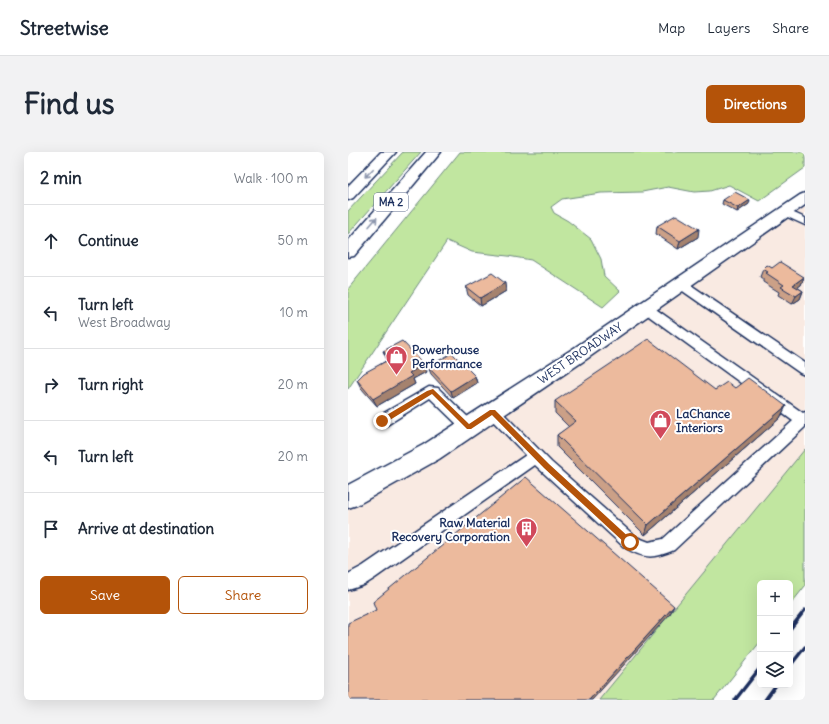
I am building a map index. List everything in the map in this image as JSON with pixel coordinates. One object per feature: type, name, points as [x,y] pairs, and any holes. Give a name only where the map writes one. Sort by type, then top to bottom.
[{"type":"main road","name":"MA 2","points":[[348,195],[389,152]]},
{"type":"main road","name":"MA 2","points":[[348,252],[434,152]]},
{"type":"main road","name":"WEST BROADWAY","points":[[348,497],[431,452],[493,412],[805,198]]},
{"type":"lane","points":[[785,212],[805,222]]},
{"type":"lane","points":[[680,284],[805,370]]},
{"type":"lane","points":[[493,412],[536,456],[630,542],[641,549],[652,550],[668,545],[804,419],[646,308]]},
{"type":"lane","points":[[382,421],[429,392],[433,392],[469,427]]},
{"type":"lane","points":[[348,582],[358,579],[369,572],[536,456]]},
{"type":"shaded area","points":[[805,198],[805,475],[672,611],[599,700],[348,700],[348,497]]},
{"type":"green space","points":[[403,152],[421,152],[348,234],[348,211]]},
{"type":"green space","points":[[460,152],[805,152],[805,168],[759,201],[729,185],[710,191],[694,192],[668,187],[642,192],[601,193],[562,199],[551,207],[554,213],[568,221],[591,239],[601,259],[604,276],[620,291],[603,307],[531,260],[472,252],[447,241],[348,389],[348,289]]},
{"type":"green space","points":[[805,449],[805,586],[793,601],[793,580],[757,580],[757,646],[714,700],[599,700]]},
{"type":"building","points":[[735,192],[750,200],[738,208],[723,200]]},
{"type":"building","points":[[676,215],[699,229],[680,241],[657,226]]},
{"type":"building","points":[[780,262],[804,277],[793,285],[803,291],[796,296],[781,287],[784,285],[766,273],[768,272],[763,269],[767,265],[772,268]]},
{"type":"building","points":[[492,273],[505,283],[480,298],[466,287]]},
{"type":"building","name":"LaChance Interiors","points":[[648,339],[715,390],[727,382],[735,388],[748,378],[786,406],[648,525],[557,435],[576,421],[555,401]]},
{"type":"building","name":"Powerhouse Performance","points":[[402,341],[424,364],[409,373],[412,376],[373,399],[357,380],[364,373],[390,359],[383,351]]},
{"type":"building","points":[[452,353],[475,376],[451,391],[428,367]]},
{"type":"building","name":"Raw Material Recovery Corporation","points":[[526,477],[674,606],[589,700],[348,700],[348,623],[376,610],[373,602]]},
{"type":"railway","points":[[793,625],[805,610]]},
{"type":"railway","points":[[793,662],[805,647]]},
{"type":"railway","points":[[735,700],[757,672]]},
{"type":"railway","points":[[765,700],[774,688]]},
{"type":"place","name":"Powerhouse Performance","points":[[397,376]]},
{"type":"place","name":"LaChance Interiors","points":[[661,440]]},
{"type":"place","name":"Raw Material Recovery Corporation","points":[[526,548]]},
{"type":"route","points":[[382,421],[429,392],[436,392],[469,427],[493,412],[546,466],[630,542]]}]
